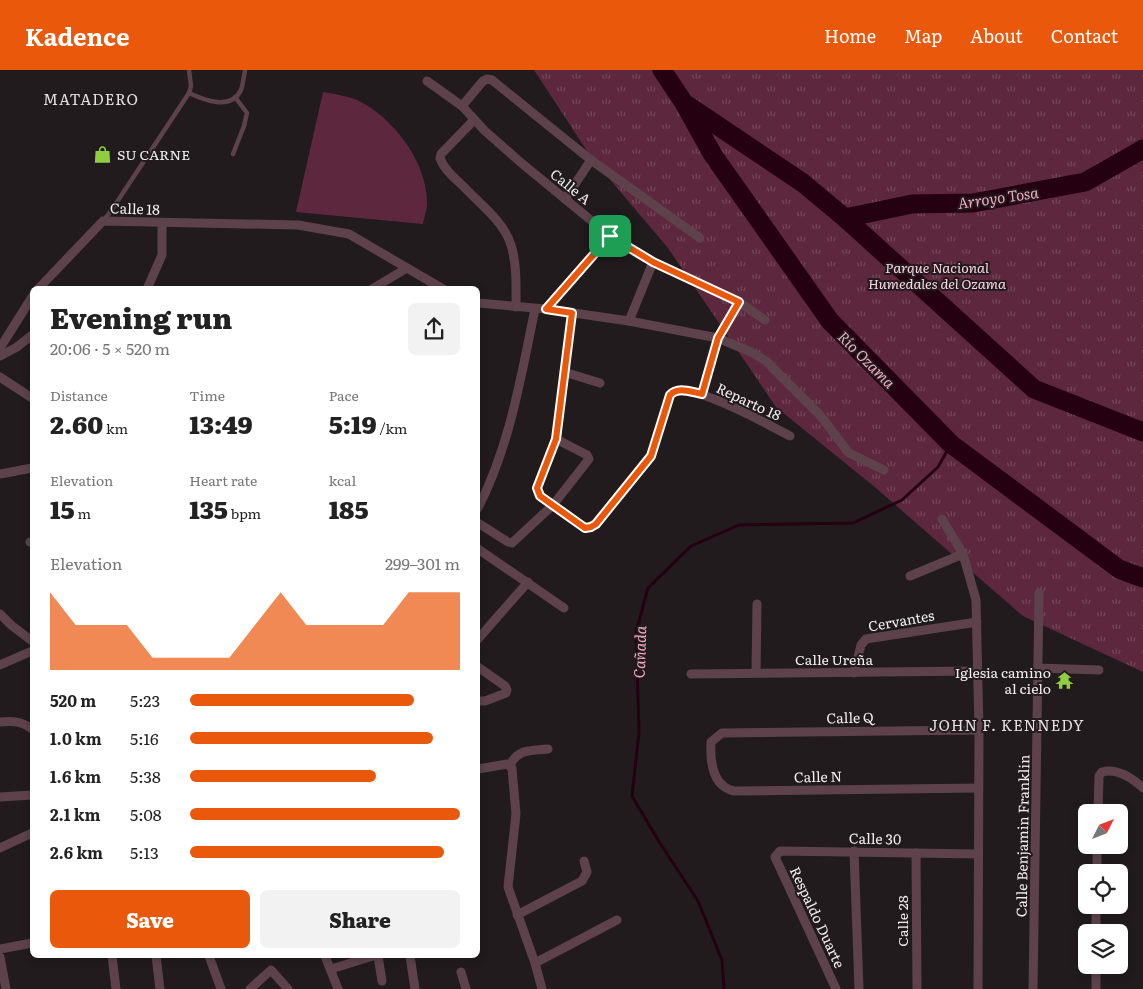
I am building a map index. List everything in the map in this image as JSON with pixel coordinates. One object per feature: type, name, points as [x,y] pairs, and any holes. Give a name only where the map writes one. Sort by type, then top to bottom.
[{"type":"street","points":[[462,106],[483,81],[487,79],[492,80],[591,160],[700,238]]},
{"type":"street","name":"Calle A","points":[[427,82],[462,106],[474,120],[519,161],[610,236],[653,262],[739,302],[765,320]]},
{"type":"street","points":[[474,120],[441,154],[440,158],[448,170],[505,232],[511,244],[515,272],[516,307]]},
{"type":"street","points":[[565,199],[591,160]]},
{"type":"street","name":"Calle 18","points":[[41,286],[103,221],[298,225],[349,234],[437,286]]},
{"type":"street","points":[[148,286],[162,255],[162,223]]},
{"type":"street","points":[[546,309],[610,236]]},
{"type":"street","points":[[629,321],[653,262]]},
{"type":"street","points":[[377,286],[406,268]]},
{"type":"street","points":[[0,348],[30,300]]},
{"type":"street","points":[[480,302],[546,309],[629,321],[718,338],[751,352],[766,361],[819,414],[844,449],[884,470]]},
{"type":"street","points":[[702,394],[718,338],[739,302]]},
{"type":"street","points":[[480,500],[495,472],[506,437],[535,309]]},
{"type":"street","points":[[553,505],[540,496],[537,488],[556,439],[572,313]]},
{"type":"street","points":[[0,356],[17,347],[30,337]]},
{"type":"street","points":[[564,372],[600,383]]},
{"type":"street","points":[[0,377],[30,397]]},
{"type":"street","name":"Reparto 18","points":[[553,505],[585,528],[596,524],[651,456],[670,395],[673,391],[678,390],[702,394],[727,404],[790,436]]},
{"type":"street","points":[[480,524],[512,543],[553,505],[589,459],[587,455],[556,439]]},
{"type":"street","points":[[0,474],[30,468]]},
{"type":"street","points":[[942,519],[964,554],[976,600],[979,730],[978,989]]},
{"type":"street","points":[[480,550],[564,608]]},
{"type":"street","points":[[910,576],[964,554]]},
{"type":"street","points":[[480,637],[528,582]]},
{"type":"street","name":"Calle Benjamin Franklin","points":[[1033,989],[1039,593]]},
{"type":"street","points":[[756,604],[756,673]]},
{"type":"street","points":[[0,614],[30,639]]},
{"type":"street","name":"Cervantes","points":[[854,672],[861,645],[866,639],[977,622]]},
{"type":"street","points":[[0,665],[30,652]]},
{"type":"street","points":[[480,668],[505,686],[506,690],[506,693],[480,701]]},
{"type":"street","points":[[1037,668],[1099,670]]},
{"type":"street","name":"Calle Ureña","points":[[691,674],[978,671]]},
{"type":"street","points":[[0,722],[16,720],[23,722],[30,727]]},
{"type":"street","name":"Calle Q","points":[[722,733],[979,730]]},
{"type":"street","name":"Calle N","points":[[722,733],[716,736],[712,742],[710,760],[715,775],[726,790],[978,788]]},
{"type":"street","points":[[510,765],[515,756],[524,751],[548,749]]},
{"type":"street","points":[[480,768],[510,765]]},
{"type":"street","points":[[510,765],[512,768],[516,814],[508,887],[535,963],[542,989]]},
{"type":"street","points":[[1098,804],[1099,776],[1102,772],[1114,772],[1135,780],[1143,788]]},
{"type":"street","points":[[0,797],[30,795]]},
{"type":"street","points":[[0,848],[30,834]]},
{"type":"street","name":"Calle 30","points":[[775,857],[780,851],[978,854]]},
{"type":"street","points":[[854,851],[859,989]]},
{"type":"street","name":"Calle 28","points":[[916,853],[917,989]]},
{"type":"street","name":"Respaldo Duarte","points":[[775,857],[836,989]]},
{"type":"street","points":[[517,915],[582,881],[587,872],[584,861]]},
{"type":"street","points":[[535,963],[617,920]]},
{"type":"street","points":[[0,949],[30,943]]},
{"type":"street","points":[[0,958],[6,989]]},
{"type":"street","points":[[112,958],[116,989]]},
{"type":"street","points":[[156,958],[160,989]]},
{"type":"street","points":[[210,958],[221,989]]},
{"type":"street","points":[[327,958],[338,989]]},
{"type":"street","points":[[331,969],[367,958]]},
{"type":"street","points":[[378,958],[382,982]]},
{"type":"street","points":[[410,958],[415,989]]},
{"type":"street","points":[[250,989],[271,970],[288,989]]},
{"type":"street","points":[[461,972],[466,989]]},
{"type":"street","points":[[1096,974],[1096,989]]},
{"type":"lane","points":[[103,221],[112,211],[189,93],[191,86],[189,70]]},
{"type":"lane","points":[[189,93],[213,102],[224,102],[235,97],[241,90],[245,70]]},
{"type":"lane","points":[[233,154],[247,113],[235,97]]},
{"type":"green space","name":"Parque Nacional Humedales del Ozama","points":[[534,70],[1143,70],[1143,672],[1023,616],[876,488],[776,407],[668,248],[591,157]]},
{"type":"green space","points":[[323,92],[357,100],[383,117],[405,142],[421,171],[425,186],[427,204],[423,224],[296,212]]},
{"type":"waterway","name":"Río Ozama","points":[[662,70],[684,103],[713,155],[830,321],[951,444],[1119,569],[1143,578]]},
{"type":"waterway","points":[[687,105],[803,183],[845,218],[1034,389],[1143,432]]},
{"type":"waterway","name":"Arroyo Tosa","points":[[845,218],[912,204],[973,203],[1085,182],[1143,149]]},
{"type":"waterway","name":"Cañada","points":[[724,989],[722,960],[698,901],[632,796],[639,732],[636,632],[648,588],[691,546],[739,525],[853,523],[902,500],[938,467],[951,444]]},
{"type":"place","name":"SU CARNE","points":[[103,154]]},
{"type":"place","name":"Iglesia camino al cielo","points":[[1065,680]]},
{"type":"district","name":"MATADERO","points":[[91,98]]},
{"type":"district","name":"JOHN F. KENNEDY","points":[[1007,724]]},
{"type":"route","points":[[610,236],[653,262],[739,302],[718,338],[702,394],[678,390],[673,391],[670,395],[651,456],[596,524],[585,528],[540,496],[537,488],[556,439],[572,313],[546,309],[610,236]]}]
